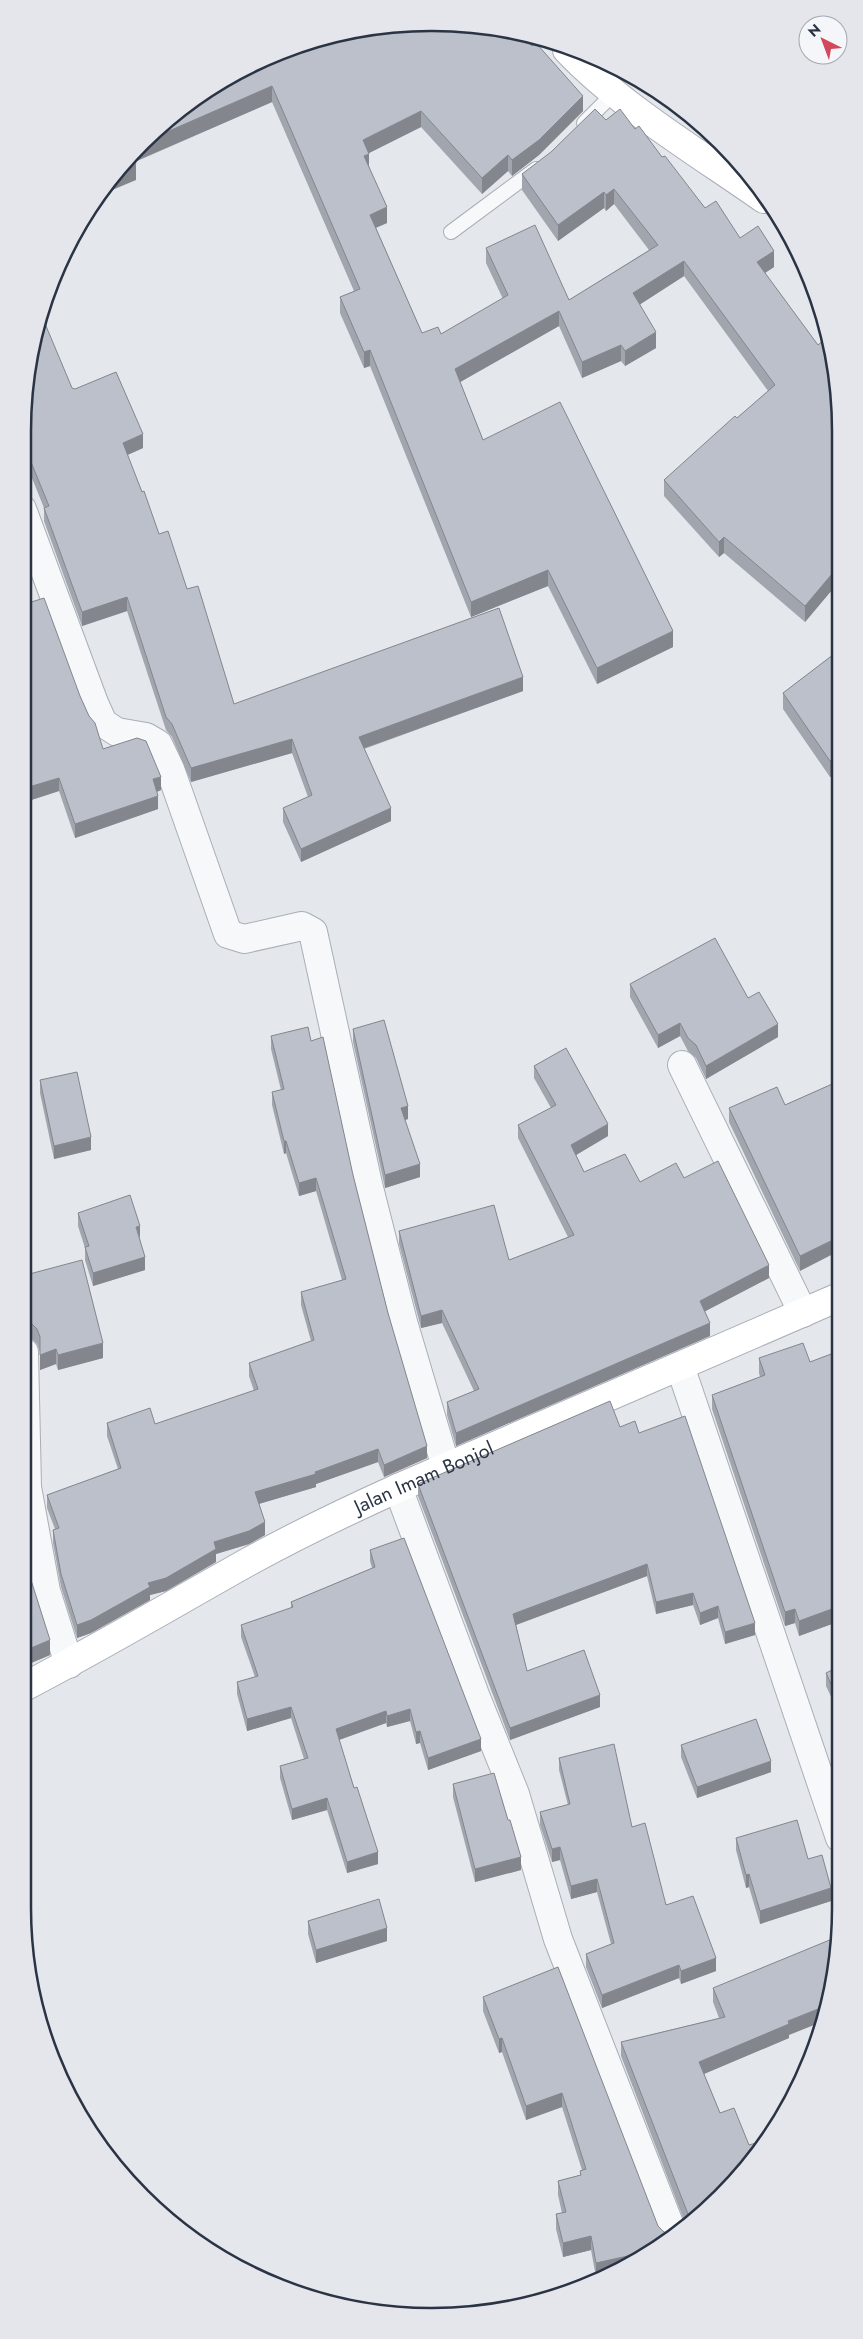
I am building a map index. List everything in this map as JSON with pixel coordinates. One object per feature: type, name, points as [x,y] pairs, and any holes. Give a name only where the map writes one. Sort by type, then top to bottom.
[{"type":"main road","points":[[575,58],[615,92],[749,188]]},
{"type":"main road","name":"Jalan Imam Bonjol","points":[[31,1683],[69,1664],[250,1561],[398,1488],[832,1300]]},
{"type":"street","points":[[31,533],[103,723],[117,732],[146,736],[158,744],[170,770],[228,934],[244,939],[302,926],[313,932],[373,1203],[403,1322],[446,1467]]},
{"type":"street","points":[[682,1065],[803,1313]]},
{"type":"street","points":[[680,1366],[832,1814]]},
{"type":"street","points":[[398,1488],[475,1695],[515,1794],[558,1939],[671,2228]]},
{"type":"street","points":[[31,1513],[46,1591],[69,1664]]},
{"type":"lane","points":[[573,134],[615,92]]},
{"type":"lane","points":[[451,232],[545,162]]},
{"type":"building","points":[[405,32],[458,32],[510,39],[530,44],[532,46],[539,46],[583,96],[539,140],[512,160],[508,155],[482,178],[421,111],[363,140],[369,154],[364,156],[387,207],[370,215],[422,333],[438,327],[441,334],[508,295],[486,248],[535,225],[569,300],[658,245],[614,189],[606,195],[604,192],[558,225],[522,174],[551,152],[595,109],[606,120],[620,109],[635,129],[639,126],[662,157],[665,156],[705,208],[716,201],[740,238],[758,226],[774,251],[757,262],[818,345],[821,342],[828,379],[832,432],[832,574],[805,606],[724,537],[719,542],[664,480],[735,416],[737,418],[775,385],[684,261],[633,293],[656,332],[625,351],[621,345],[582,362],[559,311],[455,369],[483,440],[560,402],[673,631],[597,668],[548,570],[471,602],[370,350],[364,352],[340,297],[360,289],[272,86],[167,132],[188,114],[231,85],[278,62],[303,52],[353,39]]},
{"type":"building","points":[[46,325],[72,388],[75,389],[116,372],[143,434],[123,443],[142,492],[144,491],[159,534],[168,531],[187,589],[198,586],[234,704],[499,608],[523,677],[359,737],[391,808],[301,849],[283,808],[312,795],[292,739],[191,768],[172,724],[166,717],[127,597],[82,612],[44,508],[49,506],[31,462],[32,405],[39,353]]},
{"type":"building","points":[[44,598],[80,696],[89,716],[95,723],[103,749],[137,738],[146,741],[161,777],[153,779],[158,796],[75,824],[59,778],[31,786],[31,602]]},
{"type":"building","points":[[832,656],[832,760],[830,761],[783,693]]},
{"type":"building","points":[[715,938],[748,998],[759,992],[778,1024],[706,1066],[696,1045],[688,1038],[680,1023],[658,1035],[630,984]]},
{"type":"building","points":[[384,1020],[408,1106],[401,1108],[420,1164],[385,1175],[353,1029]]},
{"type":"building","points":[[308,1027],[311,1041],[323,1037],[353,1175],[388,1313],[427,1446],[384,1465],[378,1449],[315,1472],[316,1474],[255,1492],[265,1522],[249,1531],[214,1542],[216,1549],[166,1578],[148,1583],[150,1587],[91,1620],[77,1625],[61,1574],[53,1530],[59,1528],[47,1495],[121,1468],[107,1423],[150,1408],[155,1424],[258,1389],[249,1363],[314,1340],[301,1292],[346,1279],[316,1178],[299,1183],[286,1141],[284,1141],[272,1092],[284,1089],[271,1036]]},
{"type":"building","points":[[566,1048],[608,1124],[571,1145],[584,1172],[625,1154],[640,1182],[676,1163],[684,1178],[718,1161],[769,1265],[700,1301],[710,1323],[456,1433],[447,1402],[479,1389],[442,1310],[421,1316],[399,1231],[494,1205],[509,1260],[574,1235],[518,1125],[556,1105],[534,1066]]},
{"type":"building","points":[[77,1072],[91,1137],[54,1146],[40,1080]]},
{"type":"building","points":[[832,1084],[832,1240],[800,1256],[729,1108],[777,1087],[785,1105]]},
{"type":"building","points":[[130,1195],[140,1226],[136,1227],[145,1257],[93,1273],[85,1247],[89,1246],[78,1213]]},
{"type":"building","points":[[82,1260],[103,1343],[58,1355],[56,1349],[40,1355],[40,1337],[37,1329],[31,1323],[31,1274]]},
{"type":"building","points":[[803,1343],[810,1362],[832,1354],[832,1609],[799,1621],[795,1609],[785,1612],[712,1395],[765,1375],[759,1358]]},
{"type":"building","points":[[610,1401],[620,1427],[635,1421],[639,1433],[685,1416],[755,1623],[725,1632],[718,1606],[700,1613],[693,1593],[656,1602],[647,1564],[513,1614],[527,1671],[584,1650],[600,1695],[510,1728],[418,1484]]},
{"type":"building","points":[[404,1538],[481,1739],[428,1758],[420,1731],[416,1732],[410,1709],[387,1716],[386,1711],[336,1729],[354,1788],[357,1787],[378,1852],[347,1862],[327,1798],[292,1809],[280,1766],[308,1758],[291,1707],[247,1719],[237,1682],[258,1676],[241,1625],[293,1607],[291,1602],[375,1567],[370,1550]]},
{"type":"building","points":[[31,1580],[50,1640],[31,1648]]},
{"type":"building","points":[[832,1670],[832,1686],[826,1673]]},
{"type":"building","points":[[756,1719],[771,1761],[697,1787],[681,1745]]},
{"type":"building","points":[[614,1744],[632,1827],[645,1823],[666,1905],[693,1896],[716,1958],[681,1971],[679,1965],[602,1995],[586,1954],[614,1943],[597,1879],[571,1886],[560,1847],[552,1849],[540,1812],[570,1804],[559,1758]]},
{"type":"building","points":[[494,1773],[521,1857],[475,1869],[453,1784]]},
{"type":"building","points":[[797,1820],[808,1859],[822,1855],[831,1888],[760,1911],[749,1874],[746,1875],[736,1838]]},
{"type":"building","points":[[379,1899],[387,1928],[316,1950],[308,1921]]},
{"type":"building","points":[[830,1940],[824,1986],[819,2009],[788,2021],[789,2024],[699,2062],[720,2113],[734,2108],[749,2145],[754,2143],[715,2191],[688,2214],[621,2042],[725,2017],[713,1988]]},
{"type":"building","points":[[558,1967],[658,2226],[665,2232],[629,2256],[596,2263],[591,2236],[563,2243],[556,2214],[566,2212],[558,2181],[581,2175],[580,2171],[586,2169],[562,2093],[526,2106],[502,2038],[499,2039],[483,1997]]}]
